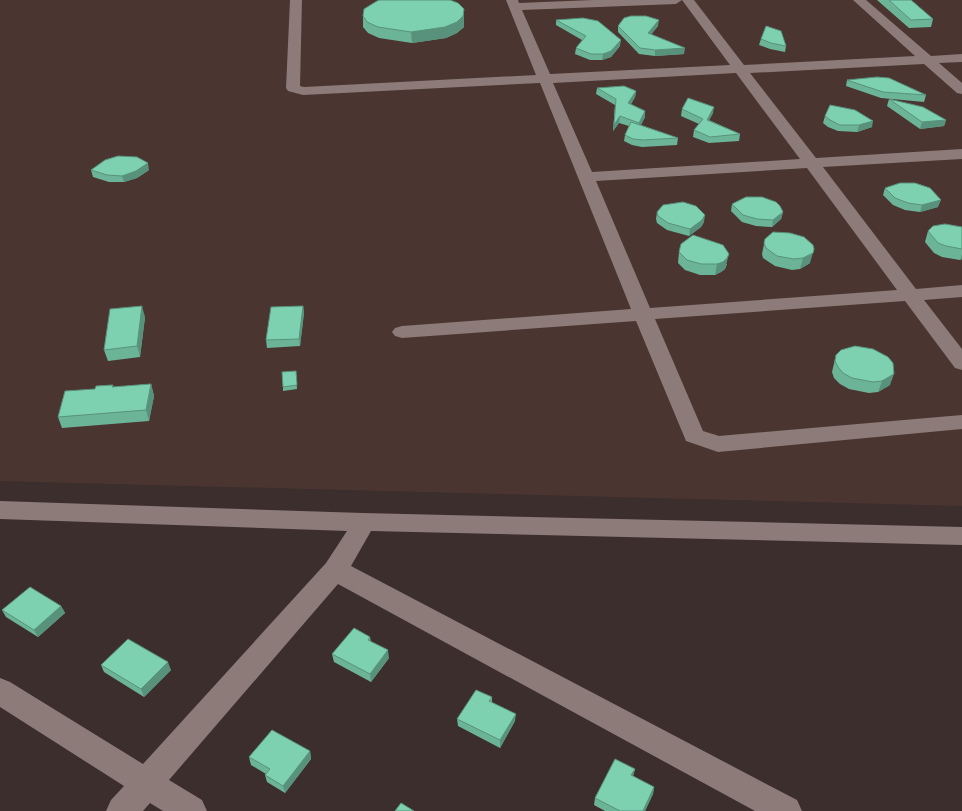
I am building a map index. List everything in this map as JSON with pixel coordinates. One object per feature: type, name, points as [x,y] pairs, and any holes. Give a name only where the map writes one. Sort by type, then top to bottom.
[{"type":"street","points":[[296,0],[293,88],[303,91],[962,58]]},
{"type":"street","points":[[676,0],[514,4],[694,436],[718,444],[962,422]]},
{"type":"street","points":[[688,0],[962,363]]},
{"type":"street","points":[[859,0],[962,90]]},
{"type":"street","points":[[586,177],[962,154]]},
{"type":"street","points":[[402,332],[962,291]]},
{"type":"street","points":[[0,510],[363,522],[962,536]]},
{"type":"street","points":[[122,811],[335,570],[356,538],[363,522]]},
{"type":"street","points":[[335,570],[786,811]]},
{"type":"street","points":[[0,691],[191,811]]},
{"type":"shaded area","points":[[0,0],[962,0],[962,506],[0,481]]},
{"type":"building","points":[[380,0],[450,0],[458,3],[464,9],[463,16],[457,22],[445,27],[411,32],[378,27],[367,22],[363,16],[364,9]]},
{"type":"building","points":[[889,0],[911,0],[933,19],[911,20]]},
{"type":"building","points":[[631,16],[646,16],[659,20],[648,33],[685,48],[655,50],[640,48],[618,26],[624,18]]},
{"type":"building","points":[[583,18],[598,21],[621,40],[611,51],[603,54],[591,54],[576,48],[586,36],[556,20]]},
{"type":"building","points":[[766,26],[781,31],[786,46],[761,39]]},
{"type":"building","points":[[877,77],[889,78],[926,95],[883,92],[847,80]]},
{"type":"building","points":[[624,86],[636,91],[628,103],[645,111],[639,123],[620,116],[614,125],[616,99],[597,88]]},
{"type":"building","points":[[688,98],[714,107],[707,120],[740,134],[710,137],[694,130],[703,119],[682,109]]},
{"type":"building","points":[[889,99],[923,107],[946,120],[922,122]]},
{"type":"building","points":[[830,105],[855,110],[873,121],[859,125],[840,125],[825,116]]},
{"type":"building","points":[[631,122],[678,138],[643,140],[633,139],[625,135]]},
{"type":"building","points":[[118,156],[137,157],[148,163],[136,171],[122,176],[107,175],[91,170],[105,160]]},
{"type":"building","points":[[900,183],[915,183],[930,188],[941,200],[922,205],[908,203],[895,198],[885,188]]},
{"type":"building","points":[[746,197],[762,197],[776,202],[783,212],[773,220],[757,219],[743,215],[732,204]]},
{"type":"building","points":[[683,202],[696,206],[705,215],[702,220],[690,229],[668,223],[658,216],[657,212],[663,205]]},
{"type":"building","points":[[945,224],[962,227],[962,249],[938,243],[928,231],[933,226]]},
{"type":"building","points":[[773,232],[790,233],[804,237],[813,245],[813,253],[803,258],[794,259],[777,256],[766,248],[764,243],[765,239]]},
{"type":"building","points":[[693,235],[723,245],[729,254],[727,258],[723,262],[717,264],[701,264],[687,260],[679,252],[681,244]]},
{"type":"building","points":[[142,306],[137,346],[104,350],[110,309]]},
{"type":"building","points":[[303,306],[299,339],[266,340],[271,307]]},
{"type":"building","points":[[855,346],[873,349],[888,357],[893,363],[894,374],[882,381],[873,382],[852,378],[843,373],[835,361],[836,355],[841,350]]},
{"type":"building","points":[[296,371],[297,385],[283,387],[282,372]]},
{"type":"building","points":[[151,384],[146,410],[58,417],[65,391],[95,389],[96,386],[113,385],[112,387]]},
{"type":"building","points":[[30,587],[61,606],[34,630],[2,610]]},
{"type":"building","points":[[354,628],[370,637],[368,640],[388,650],[370,674],[332,654]]},
{"type":"building","points":[[128,639],[168,662],[141,689],[101,665]]},
{"type":"building","points":[[476,690],[492,697],[489,701],[516,714],[500,740],[457,719]]},
{"type":"building","points":[[272,730],[310,751],[283,786],[265,775],[270,769],[249,757]]},
{"type":"building","points":[[615,759],[635,769],[631,775],[654,787],[643,811],[620,811],[595,798]]},
{"type":"building","points":[[401,803],[414,811],[395,811]]}]
